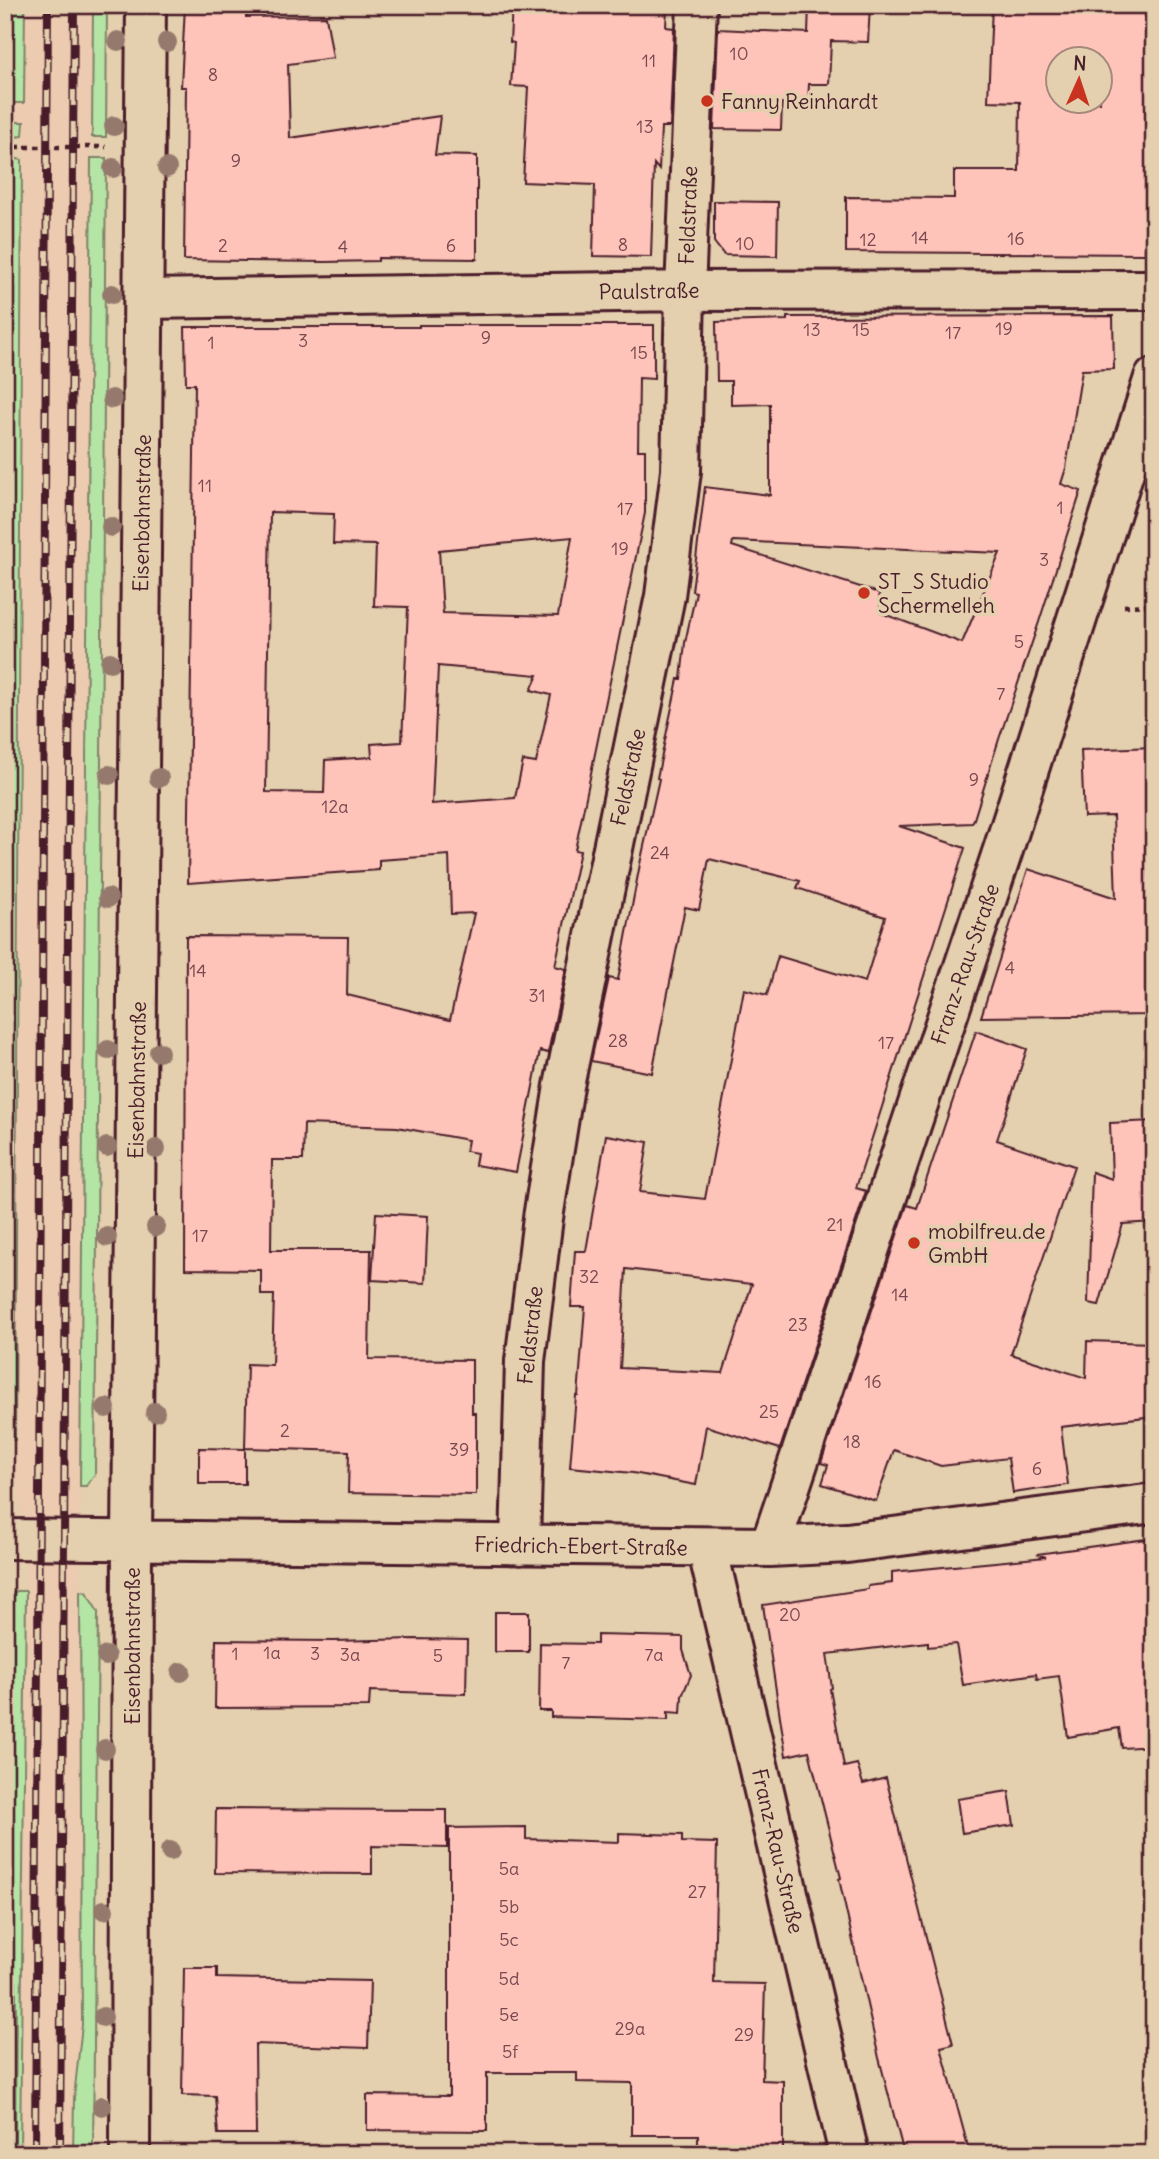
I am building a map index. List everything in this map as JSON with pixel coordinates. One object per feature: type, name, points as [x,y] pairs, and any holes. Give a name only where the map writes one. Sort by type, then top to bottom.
[{"type":"street","name":"Eisenbahnstraße","points":[[130,2154],[132,1541],[146,5]]},
{"type":"street","name":"Feldstraße","points":[[520,1545],[525,1361],[543,1218],[564,1086],[665,596],[673,542],[681,471],[685,291],[697,5]]},
{"type":"street","name":"Paulstraße","points":[[144,299],[685,291],[1154,290]]},
{"type":"street","name":"Franz-Rau-Straße","points":[[769,1547],[1003,850],[1154,378]]},
{"type":"street","name":"Friedrich-Ebert-Straße","points":[[5,1539],[769,1547],[847,1543],[1154,1503]]},
{"type":"street","name":"Franz-Rau-Straße","points":[[707,1547],[849,2154]]},
{"type":"path","points":[[5,147],[145,147]]},
{"type":"shaded area","points":[[25,5],[93,5],[81,1335],[83,1949],[82,2025],[74,2097],[73,2154],[20,2154],[26,1591],[18,1479],[5,1477],[5,1439],[15,1440],[24,123],[14,123],[14,103],[24,102]]},
{"type":"green space","points":[[5,5],[25,5],[24,103],[14,103],[14,122],[24,122],[23,136],[12,137],[5,131]]},
{"type":"green space","points":[[93,5],[107,5],[106,137],[92,137]]},
{"type":"green space","points":[[91,158],[106,158],[95,1474],[86,1486],[80,1486]]},
{"type":"green space","points":[[5,160],[22,160],[15,1440],[5,1439]]},
{"type":"green space","points":[[17,1591],[26,1591],[20,2154],[15,2154],[16,1982],[12,1981],[12,1962],[5,1954],[5,1597]]},
{"type":"green space","points":[[80,1591],[86,1592],[98,1612],[93,2154],[73,2154],[74,2097],[82,2025]]},
{"type":"building","points":[[185,5],[246,5],[246,17],[326,16],[333,58],[288,64],[290,138],[440,116],[435,155],[477,156],[477,259],[378,258],[378,261],[325,262],[184,260],[186,87],[181,87]]},
{"type":"building","points":[[512,5],[667,5],[666,27],[674,28],[670,127],[661,127],[659,170],[654,164],[651,257],[593,256],[595,185],[523,182],[528,87],[511,86],[514,43],[510,42]]},
{"type":"building","points":[[809,5],[870,5],[868,42],[831,41],[829,84],[809,84],[808,104],[782,103],[781,130],[714,129],[718,29],[808,33]]},
{"type":"building","points":[[992,5],[1154,5],[1154,135],[1151,179],[1146,179],[1145,254],[846,252],[846,197],[954,198],[954,171],[1019,171],[1020,102],[988,101]]},
{"type":"building","points":[[714,201],[778,202],[777,256],[724,255],[714,242]]},
{"type":"building","points":[[1113,316],[1114,369],[1082,370],[1061,484],[1081,491],[974,819],[972,823],[899,826],[965,848],[856,1188],[866,1191],[780,1449],[706,1426],[696,1485],[633,1473],[570,1467],[585,1307],[571,1307],[575,1251],[586,1251],[606,1135],[648,1142],[640,1192],[705,1199],[744,989],[767,995],[778,956],[865,982],[885,917],[797,888],[800,881],[709,859],[699,910],[685,907],[652,1073],[591,1061],[609,978],[618,980],[659,779],[657,778],[678,679],[681,679],[685,643],[696,592],[692,591],[705,487],[770,495],[770,404],[731,405],[731,381],[717,381],[716,322],[787,320],[787,317]],"holes":[[[733,541],[929,550],[1000,553],[962,643],[881,613],[879,593],[732,546]],[[626,1269],[752,1284],[723,1373],[620,1368]]]},
{"type":"building","points":[[654,325],[654,379],[639,378],[638,450],[645,450],[645,513],[575,850],[580,851],[555,966],[566,969],[548,1053],[540,1051],[516,1172],[475,1165],[477,1153],[466,1151],[468,1140],[397,1127],[304,1124],[303,1160],[272,1160],[271,1250],[371,1250],[369,1359],[472,1360],[472,1413],[476,1413],[476,1495],[348,1493],[349,1451],[245,1448],[247,1364],[272,1365],[274,1295],[261,1295],[261,1270],[185,1269],[186,936],[348,937],[347,995],[450,1020],[474,913],[451,914],[449,855],[379,860],[379,870],[188,883],[195,384],[186,384],[185,327]],"holes":[[[270,512],[334,514],[333,544],[376,545],[374,606],[408,607],[402,742],[371,744],[372,757],[325,760],[324,793],[266,792]],[[572,537],[558,616],[443,613],[439,550]],[[438,666],[538,675],[531,690],[551,695],[536,763],[523,761],[515,798],[432,804]]]},
{"type":"building","points":[[1154,747],[1154,868],[1149,868],[1154,947],[1152,1015],[981,1017],[1028,869],[1116,898],[1113,816],[1084,817],[1081,750]]},
{"type":"building","points":[[976,1031],[1027,1049],[997,1140],[1074,1166],[1011,1354],[1086,1378],[1087,1341],[1154,1343],[1154,1416],[1061,1427],[1068,1485],[1013,1493],[1008,1458],[941,1466],[894,1450],[876,1501],[822,1484],[828,1465],[821,1463],[907,1205],[917,1208]]},
{"type":"building","points":[[1154,1121],[1154,1222],[1123,1224],[1099,1305],[1088,1303],[1092,1172],[1112,1179],[1110,1123]]},
{"type":"building","points":[[376,1213],[428,1216],[425,1283],[372,1280]]},
{"type":"building","points":[[199,1448],[245,1449],[245,1484],[199,1484]]},
{"type":"building","points":[[1154,1538],[1154,1746],[1122,1748],[1119,1728],[1068,1737],[1059,1676],[1037,1679],[1036,1674],[963,1685],[956,1644],[928,1647],[928,1642],[827,1654],[830,1689],[844,1767],[857,1764],[863,1784],[886,1778],[953,2044],[941,2047],[970,2154],[904,2154],[879,2058],[839,1879],[841,1878],[809,1751],[786,1756],[763,1605],[892,1583],[892,1572],[1046,1557],[1037,1554]]},
{"type":"building","points":[[495,1612],[529,1612],[529,1652],[495,1652]]},
{"type":"building","points":[[597,1635],[683,1637],[683,1650],[691,1675],[682,1696],[681,1713],[668,1712],[668,1720],[551,1717],[551,1711],[539,1711],[540,1643],[597,1644]]},
{"type":"building","points":[[216,1640],[467,1640],[466,1694],[370,1691],[369,1707],[215,1708]]},
{"type":"building","points":[[1009,1791],[1014,1825],[962,1833],[957,1799]]},
{"type":"building","points":[[216,1809],[447,1810],[447,1848],[372,1846],[372,1874],[215,1873]]},
{"type":"building","points":[[526,1827],[526,1839],[619,1842],[619,1833],[682,1835],[682,1842],[717,1843],[714,1983],[765,1984],[762,2080],[783,2081],[783,2154],[698,2154],[698,2135],[632,2135],[632,2083],[577,2082],[577,2073],[487,2073],[487,2131],[367,2130],[367,2095],[449,2096],[449,1828]]},
{"type":"building","points":[[184,1968],[217,1968],[217,1978],[370,1981],[368,2048],[255,2044],[256,2134],[218,2134],[215,2096],[182,2095]]},
{"type":"railway","points":[[35,2154],[48,5]]},
{"type":"railway","points":[[60,2154],[74,5]]},
{"type":"place","name":"Fanny Reinhardt","points":[[707,101]]},
{"type":"place","name":"ST_S Studio Schermelleh","points":[[864,593]]},
{"type":"place","name":"mobilfreu.de GmbH","points":[[914,1243]]}]
